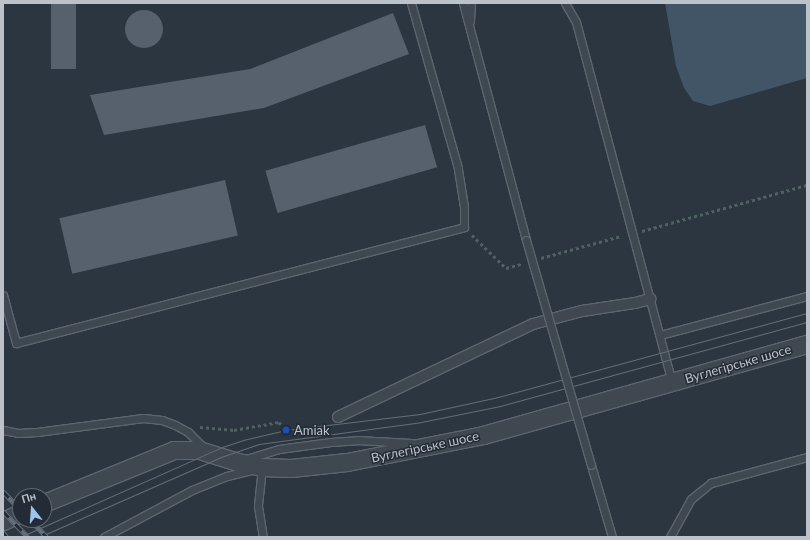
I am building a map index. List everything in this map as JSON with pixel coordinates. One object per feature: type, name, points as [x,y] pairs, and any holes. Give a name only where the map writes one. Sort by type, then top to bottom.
[{"type":"street","points":[[338,417],[533,324],[582,311],[635,303],[650,299]]},
{"type":"street","name":"Вуглегірське шосе","points":[[52,500],[174,450],[199,450],[238,462],[262,467],[291,468],[347,462],[433,446],[483,435],[807,344]]},
{"type":"lane","points":[[3,295],[16,344],[464,227],[464,207],[458,168],[411,3]]},
{"type":"lane","points":[[463,3],[526,240],[612,537]]},
{"type":"lane","points":[[470,28],[471,3]]},
{"type":"lane","points":[[565,3],[576,22],[672,382]]},
{"type":"lane","points":[[660,335],[807,296]]},
{"type":"lane","points":[[3,430],[18,433],[38,432],[143,418],[162,420],[188,432],[210,453]]},
{"type":"lane","points":[[238,462],[262,453],[279,449],[331,442],[356,440],[415,443],[433,446]]},
{"type":"lane","points":[[670,537],[691,499],[711,483],[807,457]]},
{"type":"lane","points":[[104,537],[192,490],[227,476],[262,467],[258,506],[263,537]]},
{"type":"path","points":[[175,425],[234,430],[279,422],[286,430]]},
{"type":"water","points":[[665,3],[807,3],[807,78],[710,106],[693,101],[684,88],[676,66]]},
{"type":"building","points":[[51,3],[76,3],[76,69],[51,69]]},
{"type":"building","points":[[144,10],[154,13],[160,19],[163,29],[160,39],[154,45],[144,48],[134,45],[128,39],[125,29],[128,19],[134,13]]},
{"type":"building","points":[[393,13],[409,54],[264,108],[104,135],[90,95],[250,69]]},
{"type":"building","points":[[425,125],[437,167],[278,213],[265,171]]},
{"type":"building","points":[[225,180],[238,236],[72,274],[59,218]]},
{"type":"tram line","points":[[20,537],[222,447],[243,440],[286,430],[420,414],[498,397],[807,313]]},
{"type":"tram line","points":[[39,537],[221,457],[259,444],[421,422],[500,406],[807,322]]},
{"type":"railway","points":[[3,491],[12,501]]},
{"type":"railway","points":[[3,511],[28,537]]},
{"type":"railway","points":[[39,528],[47,537]]},
{"type":"railway","points":[[3,532],[7,537]]},
{"type":"place","name":"Amiak","points":[[286,430]]}]
